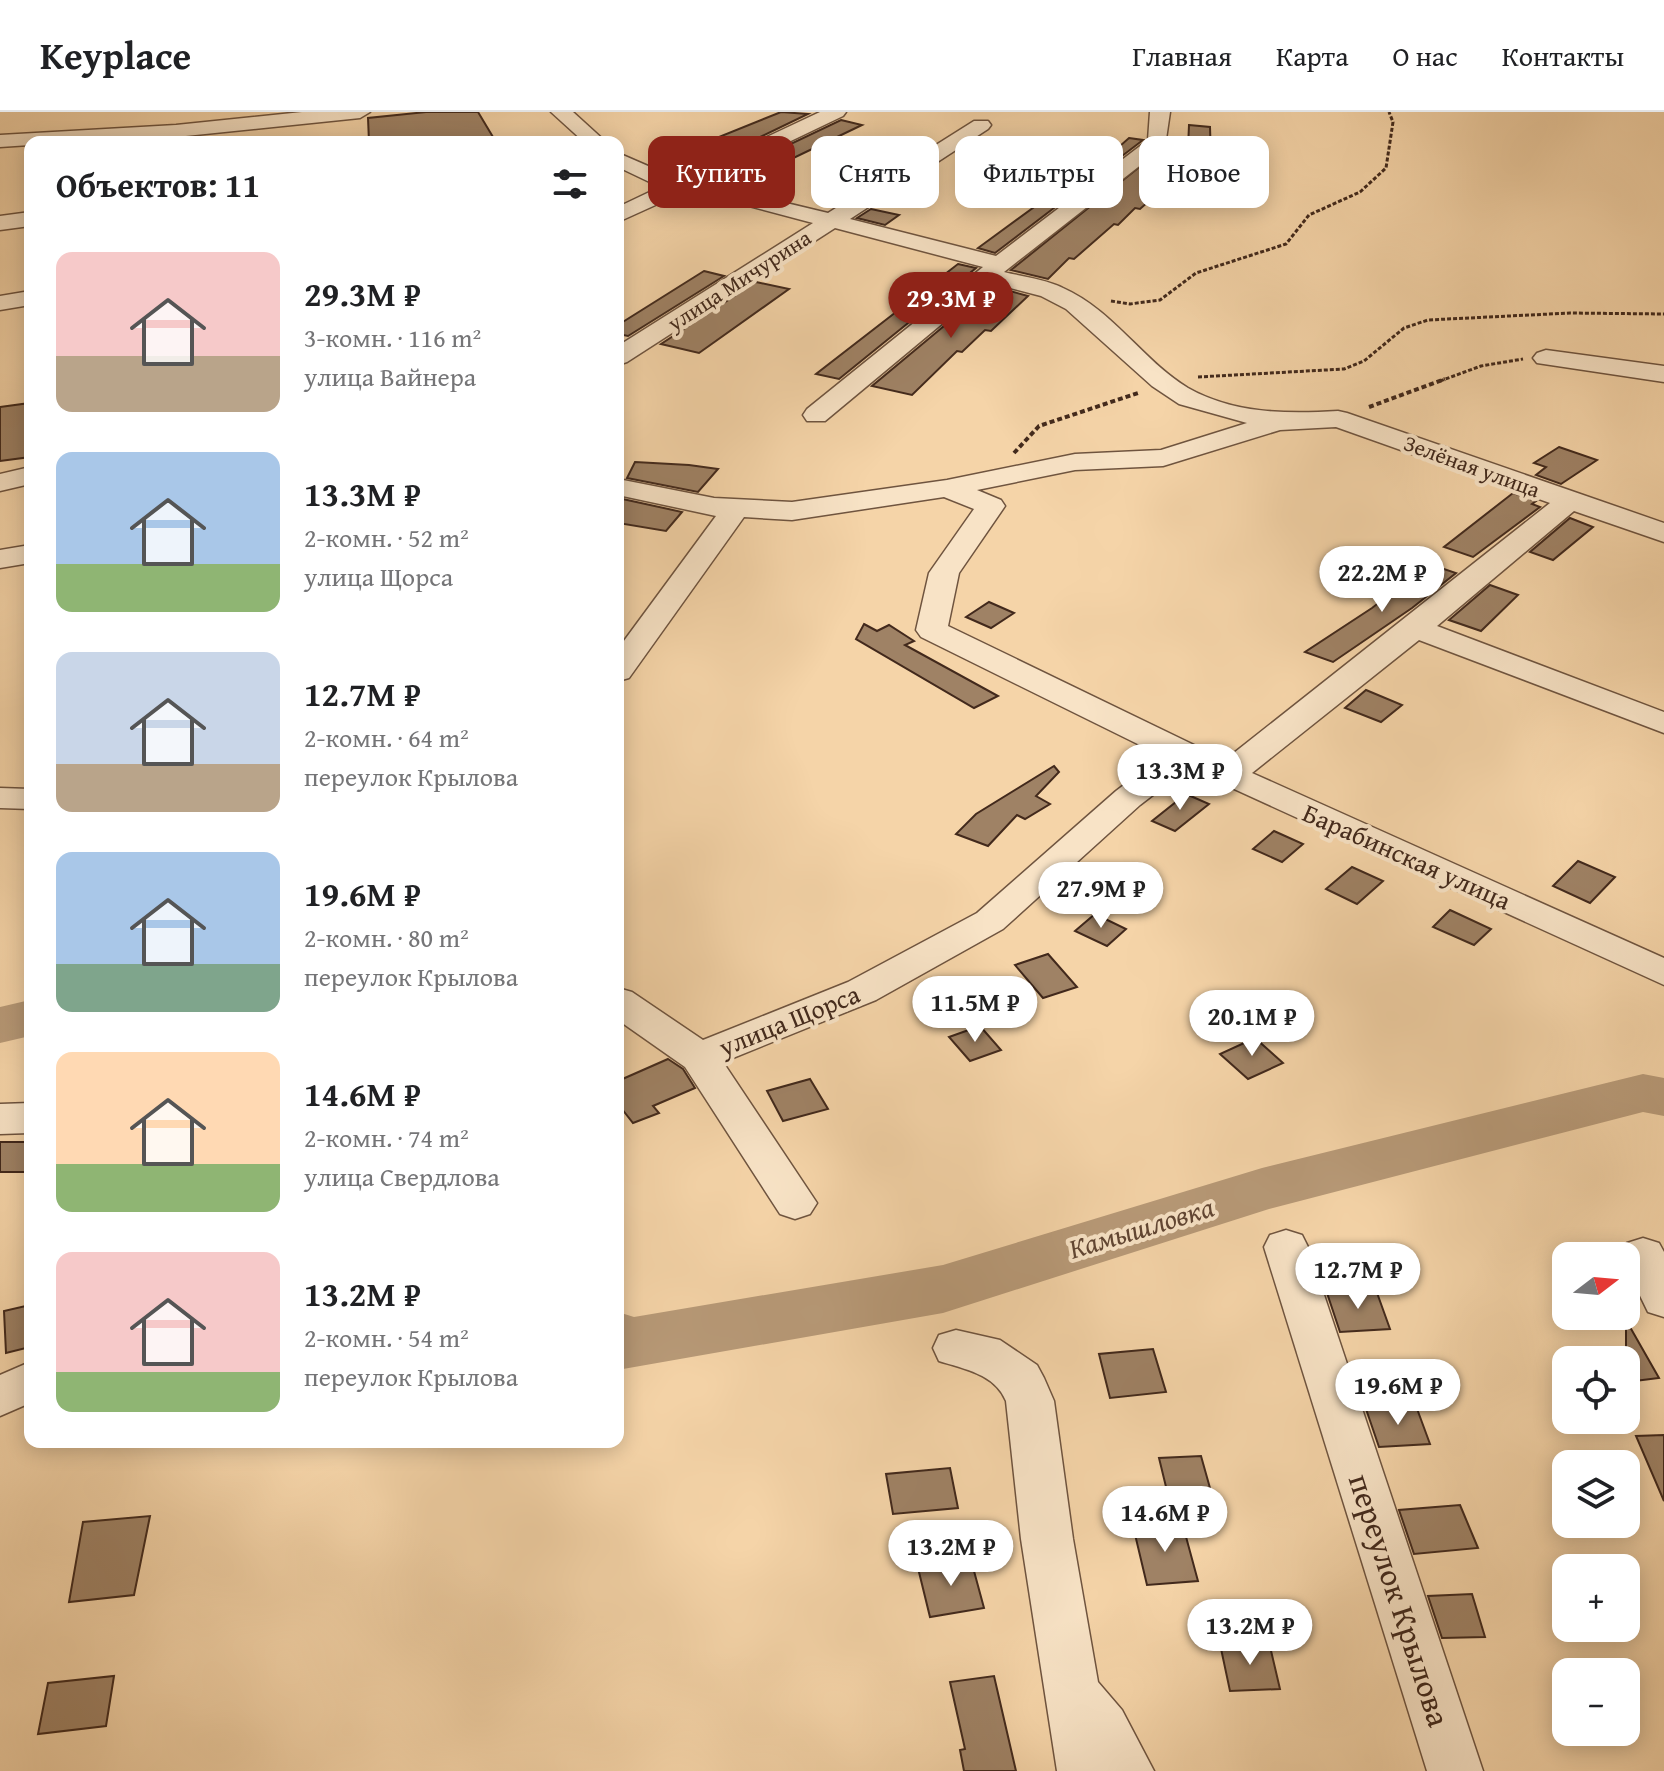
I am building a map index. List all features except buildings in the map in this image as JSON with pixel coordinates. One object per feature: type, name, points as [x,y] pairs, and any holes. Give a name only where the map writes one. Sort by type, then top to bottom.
[{"type":"street","points":[[88,136],[176,131],[360,112]]},
{"type":"street","points":[[561,112],[589,136]]},
{"type":"street","points":[[784,136],[836,112]]},
{"type":"street","points":[[816,415],[993,270],[1158,142],[1160,112]]},
{"type":"street","name":"улица Мичурина","points":[[624,353],[981,125]]},
{"type":"street","points":[[0,141],[24,140]]},
{"type":"street","points":[[624,162],[648,173]]},
{"type":"street","points":[[624,204],[648,199]]},
{"type":"street","points":[[624,212],[648,200]]},
{"type":"street","points":[[781,208],[993,270],[1055,293],[1082,309],[1142,366],[1180,394],[1207,405],[1278,422]]},
{"type":"street","points":[[0,223],[24,220]]},
{"type":"street","points":[[0,303],[24,299]]},
{"type":"street","points":[[1546,358],[1664,374]]},
{"type":"street","name":"Зелёная улица","points":[[1278,422],[1338,419],[1664,533]]},
{"type":"street","points":[[624,488],[714,507],[792,511],[947,488],[1075,462],[1163,458],[1278,422]]},
{"type":"street","points":[[0,483],[24,477]]},
{"type":"street","name":"Барабинская улица","points":[[947,488],[991,506],[944,573],[932,630],[1228,775],[1664,973]]},
{"type":"street","points":[[1228,775],[1415,628],[1569,501]]},
{"type":"street","points":[[624,663],[736,508]]},
{"type":"street","points":[[0,559],[24,555]]},
{"type":"street","points":[[1415,628],[1664,723]]},
{"type":"street","name":"улица Щорса","points":[[699,1057],[862,991],[990,921],[1128,798],[1185,754]]},
{"type":"street","points":[[0,798],[24,799]]},
{"type":"street","name":"улица Щорса","points":[[624,1005],[699,1057],[795,1203]]},
{"type":"street","points":[[0,1119],[24,1118]]},
{"type":"street","name":"переулок Крылова","points":[[1286,1247],[1455,1771]]},
{"type":"street","points":[[1643,1255],[1664,1300]]},
{"type":"street","points":[[956,1348],[983,1353],[1020,1378],[1030,1401],[1047,1539],[1085,1771]]},
{"type":"street","points":[[0,1397],[24,1384]]},
{"type":"street","points":[[1075,1696],[1102,1728],[1126,1771]]},
{"type":"path","points":[[1055,293],[1130,304],[1160,300],[1196,273],[1286,244],[1309,215],[1360,192],[1386,168],[1393,122],[1389,112]]},
{"type":"path","points":[[1004,476],[1016,448],[1039,426],[1199,377],[1240,373],[1302,375],[1348,368],[1367,361],[1387,338],[1416,322],[1598,310],[1664,314]]},
{"type":"path","points":[[1338,419],[1481,366],[1517,359],[1546,358]]},
{"type":"waterway","name":"Камышловка","points":[[0,1025],[24,1019]]},
{"type":"waterway","name":"Камышловка","points":[[624,1344],[943,1289],[1262,1189],[1643,1093],[1664,1097]]}]
